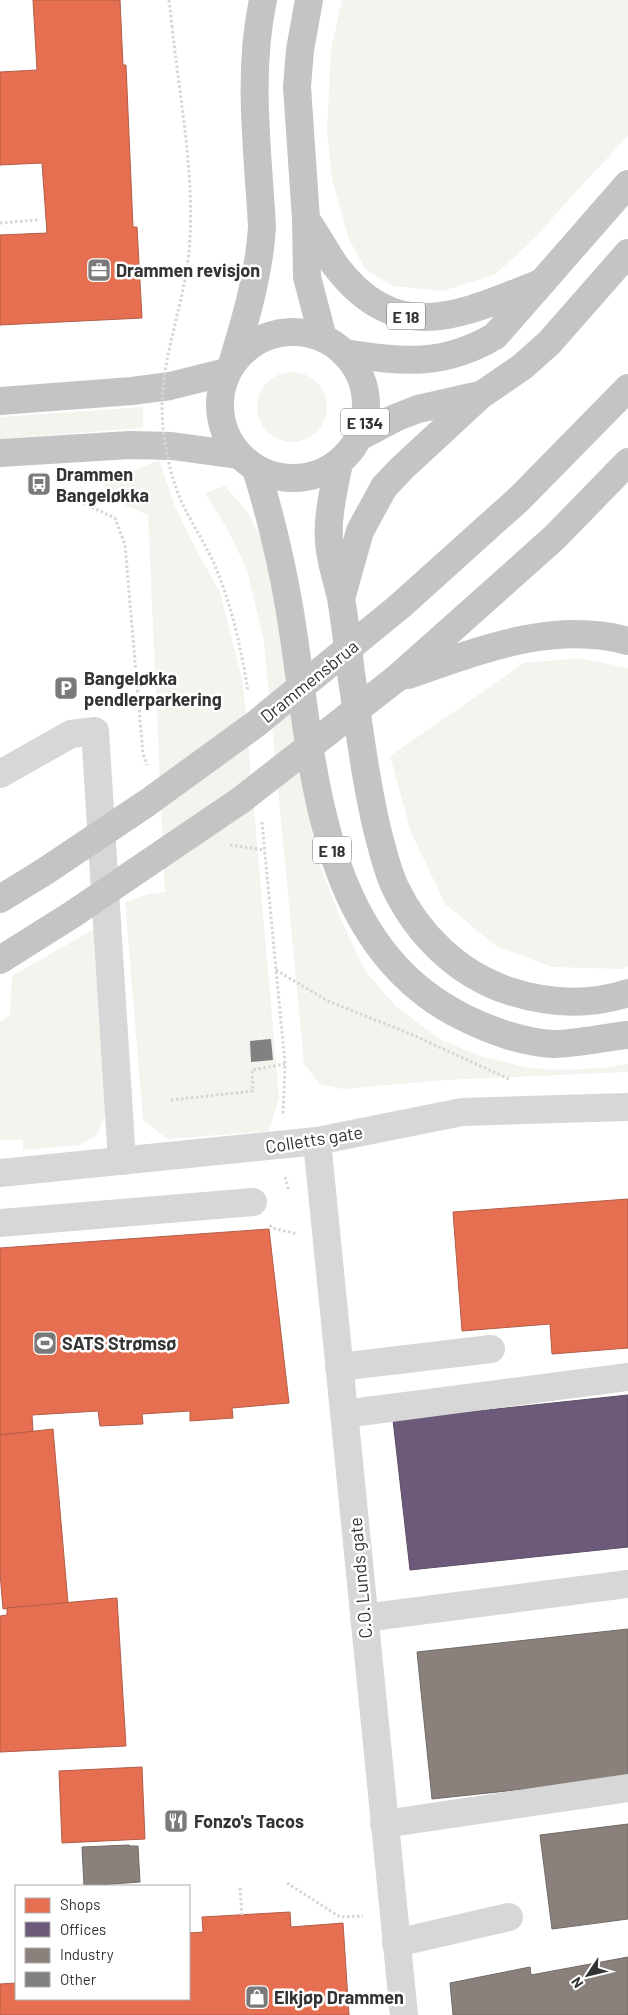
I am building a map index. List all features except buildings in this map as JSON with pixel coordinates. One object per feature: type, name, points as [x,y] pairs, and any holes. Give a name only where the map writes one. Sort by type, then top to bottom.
[{"type":"highway","points":[[247,462],[228,441],[221,424],[219,407],[221,389],[252,296],[260,249],[262,227],[255,92],[256,31],[263,0]]},
{"type":"highway","name":"E 18","points":[[309,0],[300,50],[297,87],[306,219],[306,277],[334,346]]},
{"type":"highway","points":[[0,401],[132,391],[170,386],[229,368],[246,348],[264,337],[291,332],[306,333],[334,346],[381,358],[424,359],[454,355],[475,348],[495,336],[628,184]]},
{"type":"highway","name":"E 18","points":[[306,219],[336,265],[352,284],[369,299],[404,316],[441,317],[460,314],[543,282]]},
{"type":"highway","name":"E 134","points":[[360,437],[395,418],[418,409],[481,395],[522,367],[550,343],[628,253]]},
{"type":"highway","name":"E 134","points":[[0,453],[130,445],[172,446],[247,462],[272,476],[289,479],[307,478],[324,472],[350,452],[360,437],[365,420],[366,402],[363,384],[356,367],[334,346]]},
{"type":"highway","name":"Drammensbrua","points":[[0,899],[147,803],[257,723],[400,606],[520,498],[628,388]]},
{"type":"highway","points":[[341,598],[360,531],[384,487],[481,395]]},
{"type":"highway","name":"E 18","points":[[247,462],[267,504],[289,605],[317,790],[324,821],[343,881],[375,942],[396,968],[421,992],[449,1011],[480,1026],[523,1039],[555,1044],[628,1035]]},
{"type":"highway","points":[[0,960],[73,914],[241,800],[397,678],[429,660],[555,537],[628,462]]},
{"type":"highway","points":[[338,463],[331,502],[329,542],[341,598],[365,775],[380,839],[394,886],[423,932],[445,955],[471,973],[498,988],[527,997],[557,1002],[587,1002],[628,993]]},
{"type":"highway","points":[[429,660],[473,653],[549,635],[593,634],[628,641]]},
{"type":"street","points":[[0,774],[71,734],[95,731],[122,1161]]},
{"type":"street","name":"Colletts gate","points":[[0,1174],[317,1141],[462,1112],[628,1107]]},
{"type":"street","name":"C.O. Lunds gate","points":[[317,1141],[404,2015]]},
{"type":"street","points":[[0,1223],[253,1202]]},
{"type":"street","points":[[339,1367],[491,1349]]},
{"type":"street","points":[[344,1414],[628,1378]]},
{"type":"street","points":[[364,1618],[628,1584]]},
{"type":"street","points":[[384,1824],[628,1788]]},
{"type":"street","points":[[396,1943],[509,1918]]},
{"type":"path","points":[[169,0],[185,144],[191,220],[188,260],[165,373],[162,402],[165,443],[172,476],[183,505],[212,560],[226,594],[244,664],[249,698]]},
{"type":"path","points":[[0,222],[38,220]]},
{"type":"path","points":[[78,500],[115,518],[125,545],[143,754],[150,771]]},
{"type":"path","points":[[262,821],[285,1064],[282,1120]]},
{"type":"path","points":[[222,843],[264,850]]},
{"type":"path","points":[[276,970],[328,1001],[413,1035],[512,1080]]},
{"type":"path","points":[[171,1100],[253,1091],[252,1070],[285,1064]]},
{"type":"path","points":[[287,1883],[340,1917],[368,1915]]},
{"type":"path","points":[[240,1888],[242,1915]]},
{"type":"shaded area","points":[[342,0],[628,0],[628,136],[538,235],[496,274],[443,291],[393,286],[365,269],[349,239],[332,179],[327,131],[331,50]]},
{"type":"shaded area","points":[[299,372],[312,378],[321,387],[325,393],[327,407],[325,421],[317,432],[306,440],[285,442],[278,440],[267,432],[259,421],[257,400],[259,393],[267,382],[278,374]]},
{"type":"shaded area","points":[[143,407],[143,428],[0,439],[0,417]]},
{"type":"shaded area","points":[[159,460],[174,504],[193,544],[220,592],[243,683],[279,1097],[269,1131],[168,1139],[143,1120],[125,902],[148,894],[165,892],[148,515],[114,500],[103,484]]},
{"type":"shaded area","points":[[225,486],[247,511],[262,540],[282,633],[314,848],[338,913],[364,969],[395,1006],[441,1040],[480,1056],[529,1068],[560,1070],[601,1068],[628,1064],[628,1072],[445,1080],[343,1089],[320,1084],[304,1064],[264,641],[247,570],[228,530],[205,493]]},
{"type":"shaded area","points":[[581,658],[628,668],[628,966],[622,969],[552,967],[496,946],[445,904],[411,832],[390,756],[524,663]]},
{"type":"shaded area","points":[[94,929],[106,1061],[105,1117],[96,1136],[80,1145],[23,1150],[23,1140],[0,1140],[0,1022],[10,1015],[12,976]]},
{"type":"place","name":"Drammen revisjon","points":[[99,270]]},
{"type":"place","name":"Drammen Bangeløkka","points":[[39,484]]},
{"type":"place","name":"Bangeløkka pendlerparkering","points":[[66,688]]},
{"type":"place","name":"SATS Strømsø","points":[[45,1343]]},
{"type":"place","name":"Fonzo's Tacos","points":[[176,1821]]},
{"type":"place","name":"Elkjøp Drammen","points":[[257,1997]]}]
